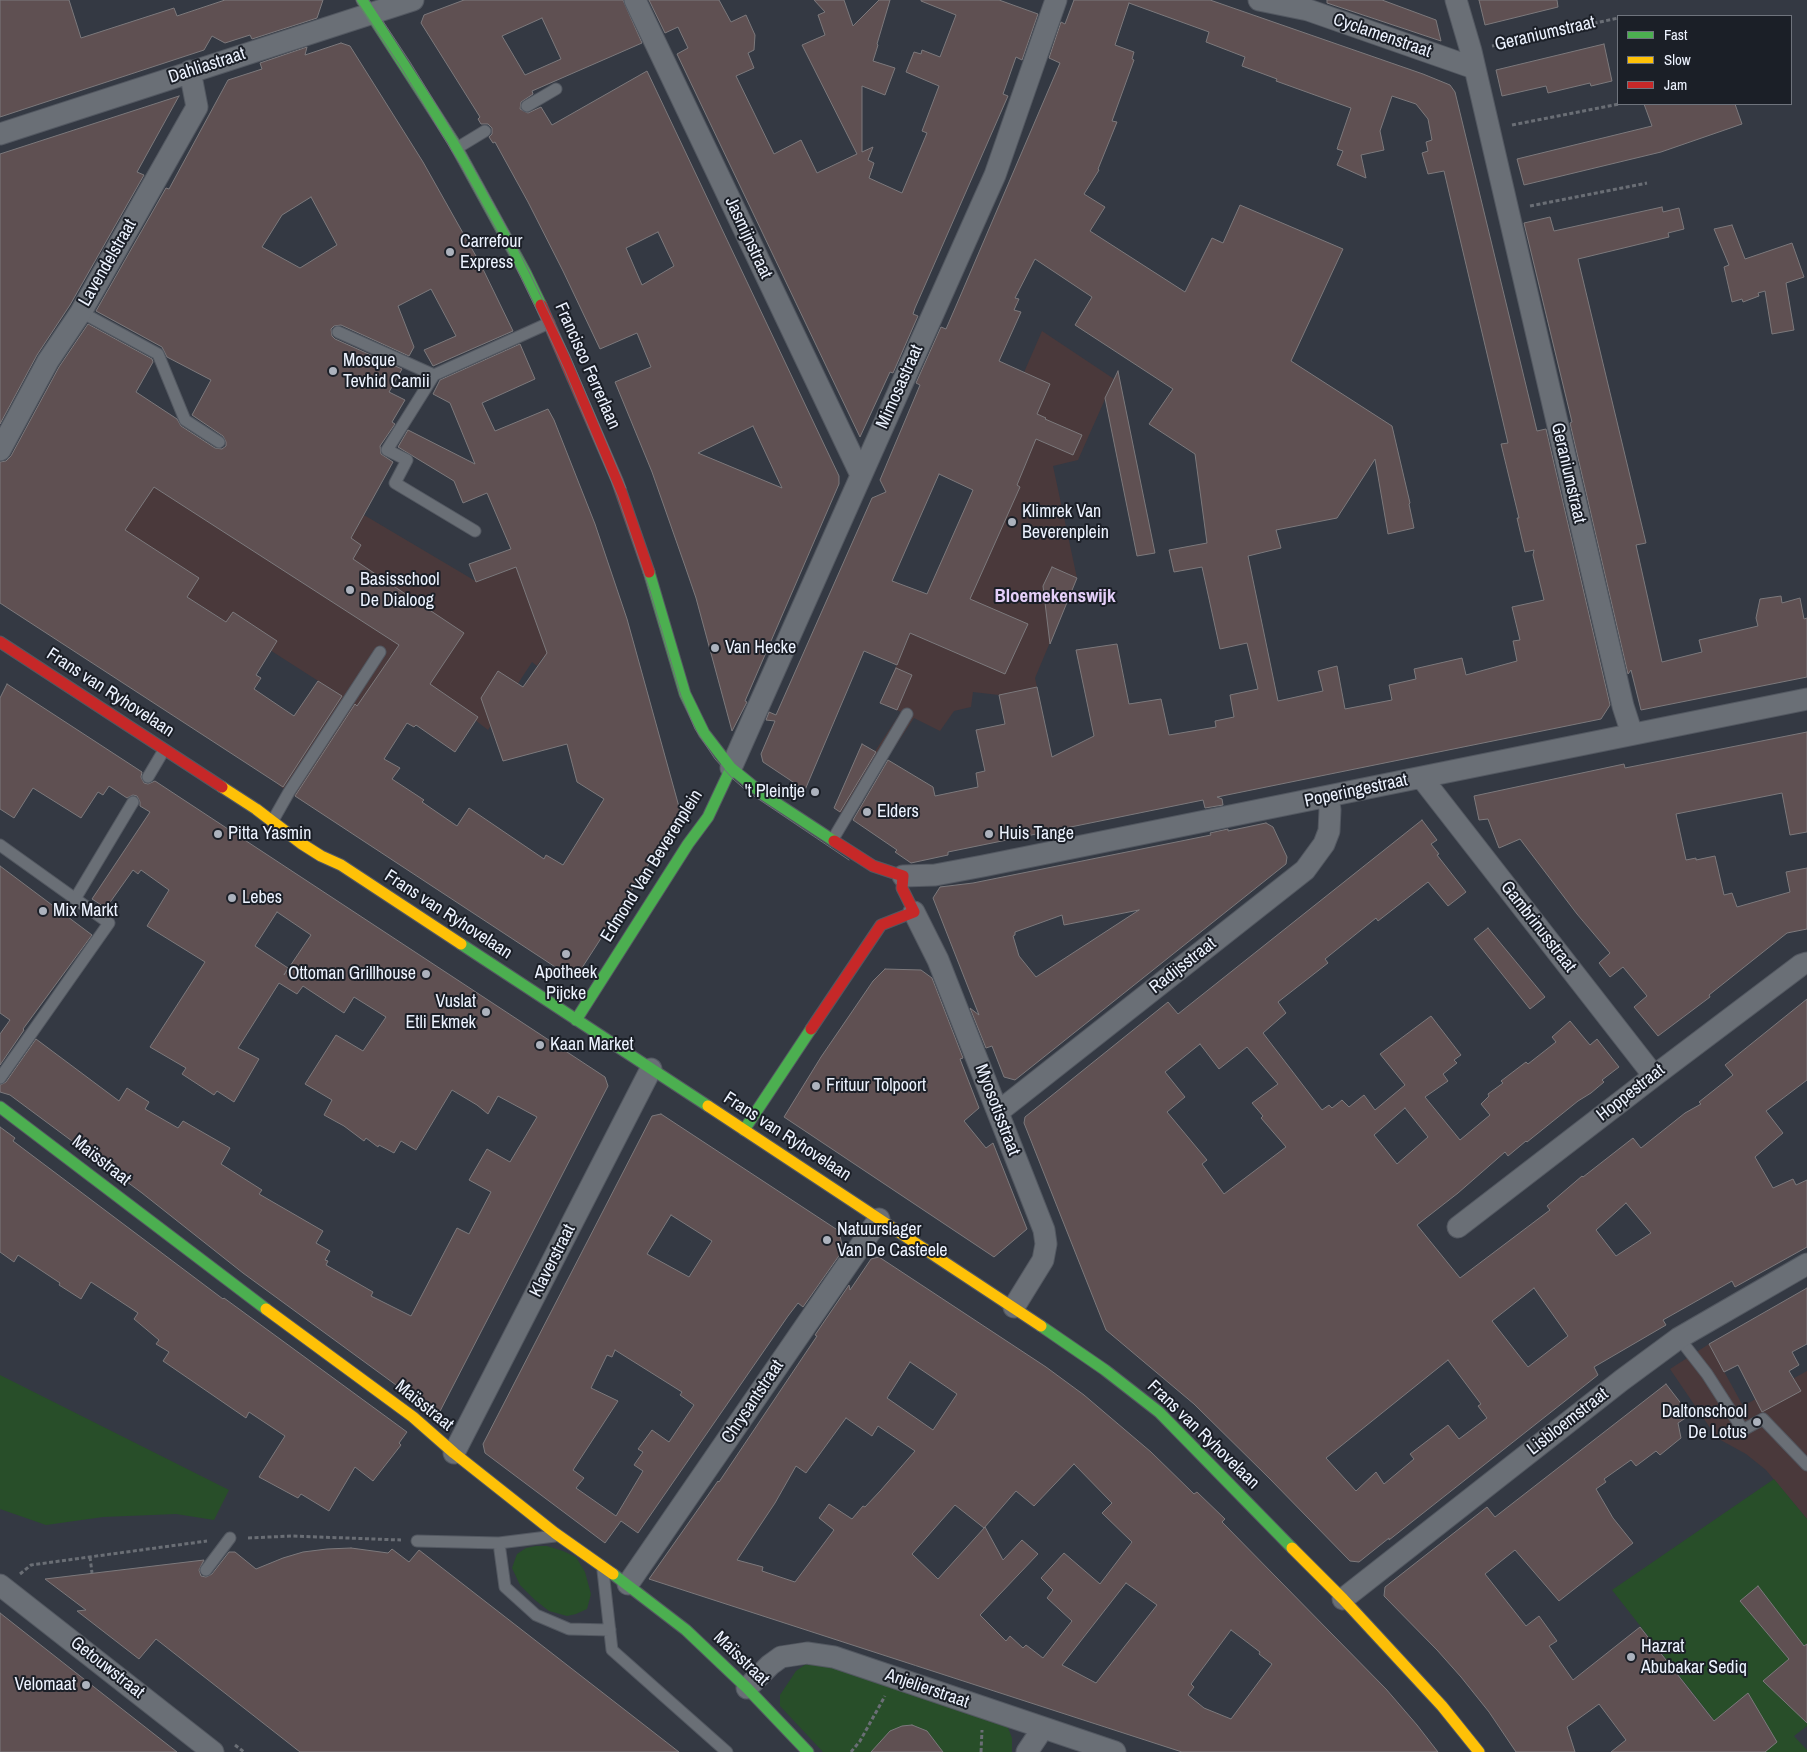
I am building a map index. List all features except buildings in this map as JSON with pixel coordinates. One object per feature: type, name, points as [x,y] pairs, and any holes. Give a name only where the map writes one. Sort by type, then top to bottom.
[{"type":"street","name":"Dahliastraat","points":[[0,134],[190,71],[367,7],[414,0]]},
{"type":"street","name":"Jasmijnstraat","points":[[635,0],[861,476]]},
{"type":"street","name":"Mimosastraat","points":[[731,768],[995,175],[1056,0]]},
{"type":"street","name":"Cyclamenstraat","points":[[1258,0],[1308,10],[1473,59]]},
{"type":"street","name":"Geraniumstraat","points":[[1456,0],[1473,59],[1488,130],[1619,686],[1632,734]]},
{"type":"street","name":"Francisco Ferrerlaan","points":[[367,7],[424,93],[526,274],[584,401],[617,480],[645,560],[685,694],[704,734],[731,768]]},
{"type":"street","name":"Lavendelstraat","points":[[0,450],[48,361],[81,312],[197,107],[190,71]]},
{"type":"street","name":"Frans van Ryhovelaan","points":[[0,642],[256,809],[308,848],[341,865],[1014,1307],[1106,1370],[1159,1412],[1343,1599],[1442,1706],[1479,1752]]},
{"type":"street","name":"Poperingestraat","points":[[903,876],[942,874],[1807,699]]},
{"type":"street","points":[[731,768],[757,790],[873,866],[903,876],[902,888],[914,912],[881,926],[744,1130]]},
{"type":"street","name":"Edmond Van Beverenplein","points":[[576,1020],[688,844],[708,817],[731,768]]},
{"type":"street","name":"Gambrinusstraat","points":[[1424,777],[1425,782],[1654,1076]]},
{"type":"street","name":"Radijsstraat","points":[[998,1112],[1306,870],[1324,844],[1329,831],[1330,810],[1328,797]]},
{"type":"street","name":"Myosotisstraat","points":[[914,912],[938,960],[1044,1230],[1046,1244],[1043,1260],[1014,1307]]},
{"type":"street","name":"Hoppestraat","points":[[1458,1227],[1801,965],[1807,964]]},
{"type":"street","name":"Klaverstraat","points":[[454,1453],[651,1069]]},
{"type":"street","name":"Maïsstraat","points":[[0,1107],[206,1265],[413,1417],[454,1453],[560,1536],[628,1584],[686,1630],[747,1688],[808,1752]]},
{"type":"street","name":"Chrysantstraat","points":[[628,1584],[879,1219]]},
{"type":"street","name":"Lisbloemstraat","points":[[1343,1599],[1622,1380],[1679,1338],[1807,1264]]},
{"type":"street","name":"Getouwstraat","points":[[0,1585],[213,1752]]},
{"type":"street","name":"Anjelierstraat","points":[[747,1688],[781,1657],[806,1653],[834,1657],[1104,1750]]},
{"type":"street","points":[[1027,1752],[1042,1728]]},
{"type":"lane","points":[[527,106],[556,88]]},
{"type":"lane","points":[[456,148],[485,131]]},
{"type":"lane","points":[[81,312],[158,354],[185,420],[219,442]]},
{"type":"lane","points":[[475,531],[395,483],[407,460],[387,450],[434,375],[549,323]]},
{"type":"lane","points":[[338,332],[434,375]]},
{"type":"lane","points":[[272,822],[289,792],[380,652]]},
{"type":"lane","points":[[832,840],[907,714]]},
{"type":"lane","points":[[148,776],[164,750]]},
{"type":"lane","points":[[75,899],[133,802]]},
{"type":"lane","points":[[0,845],[109,923],[0,1078]]},
{"type":"lane","points":[[1679,1338],[1707,1374],[1743,1430],[1763,1419],[1807,1464]]},
{"type":"lane","points":[[417,1540],[499,1543],[560,1536]]},
{"type":"lane","points":[[206,1570],[230,1538]]},
{"type":"lane","points":[[499,1543],[505,1587],[536,1615],[569,1629],[610,1630]]},
{"type":"lane","points":[[603,1566],[612,1650],[727,1752]]},
{"type":"path","name":"Geraniumstraat","points":[[1473,59],[1617,18]]},
{"type":"path","points":[[1488,130],[1617,104]]},
{"type":"path","points":[[1507,210],[1647,182]]},
{"type":"path","points":[[90,1557],[92,1573]]},
{"type":"path","points":[[851,1752],[875,1716],[886,1693],[890,1676]]},
{"type":"shaded area","name":"Klimrek Van Beverenplein","points":[[1042,331],[1114,379],[1078,460],[1053,466],[1077,578],[1035,678],[1037,687],[999,695],[973,692],[971,707],[954,711],[940,731],[914,718],[848,817],[836,810],[901,712],[880,703]]},
{"type":"shaded area","name":"Basisschool De Dialoog","points":[[66,374],[353,559],[361,545],[351,538],[364,515],[477,582],[516,567],[599,639],[543,657],[537,666],[532,662],[488,730],[470,716],[398,693],[326,816],[309,802],[306,803],[278,785],[337,693],[89,534]]},
{"type":"shaded area","name":"Daltonschool De Lotus","points":[[1709,1344],[1743,1406],[1807,1371],[1807,1519],[1766,1470],[1746,1454],[1717,1438],[1670,1369]]},
{"type":"green space","points":[[0,1375],[229,1490],[214,1520],[176,1514],[103,1517],[46,1525],[0,1509]]},
{"type":"green space","points":[[1774,1479],[1807,1519],[1807,1709],[1800,1716],[1807,1723],[1807,1726],[1794,1736],[1807,1752],[1739,1752],[1612,1590]]},
{"type":"green space","points":[[547,1546],[576,1557],[585,1572],[591,1594],[587,1609],[567,1616],[549,1611],[520,1585],[512,1568],[517,1554],[526,1548]]},
{"type":"green space","points":[[806,1664],[832,1666],[1007,1725],[1012,1738],[1012,1752],[823,1752],[780,1706],[780,1695],[796,1671]]},
{"type":"tram line","points":[[356,0],[400,66],[461,166],[506,247],[544,325],[618,497],[650,591],[681,696],[695,729],[715,759],[748,792],[849,860]]},
{"type":"tram line","points":[[369,0],[461,145],[514,241],[570,356],[626,488]]},
{"type":"traffic: fast","points":[[362,0],[453,141],[541,305]]},
{"type":"traffic: fast","points":[[649,572],[685,694],[704,733],[731,768],[764,795],[834,841]]},
{"type":"traffic: fast","points":[[576,1020],[688,844],[708,817],[731,768]]},
{"type":"traffic: fast","points":[[461,944],[708,1106]]},
{"type":"traffic: fast","points":[[744,1130],[811,1029]]},
{"type":"traffic: fast","points":[[0,1107],[266,1309]]},
{"type":"traffic: fast","points":[[1041,1326],[1105,1370],[1159,1412],[1292,1548]]},
{"type":"traffic: fast","points":[[613,1574],[686,1630],[747,1688],[808,1752]]},
{"type":"traffic: slow","points":[[222,787],[256,809],[302,844],[321,856],[341,865],[461,944]]},
{"type":"traffic: slow","points":[[708,1106],[1041,1326]]},
{"type":"traffic: slow","points":[[266,1309],[413,1417],[454,1453],[555,1533],[613,1574]]},
{"type":"traffic: slow","points":[[1292,1548],[1343,1599],[1442,1706],[1479,1752]]},
{"type":"traffic: jam","points":[[541,305],[617,480],[649,572]]},
{"type":"traffic: jam","points":[[0,642],[222,787]]},
{"type":"traffic: jam","points":[[811,1029],[881,925],[914,912],[902,888],[903,876],[873,866],[834,841]]},
{"type":"place","name":"Carrefour Express","points":[[450,252]]},
{"type":"place","name":"Mosque Tevhid Camii","points":[[333,371]]},
{"type":"place","name":"Klimrek Van Beverenplein","points":[[1012,522]]},
{"type":"place","name":"Basisschool De Dialoog","points":[[350,590]]},
{"type":"place","name":"Van Hecke","points":[[715,648]]},
{"type":"place","name":"'t Pleintje","points":[[815,792]]},
{"type":"place","name":"Elders","points":[[867,812]]},
{"type":"place","name":"Pitta Yasmin","points":[[218,834]]},
{"type":"place","name":"Huis Tange","points":[[989,834]]},
{"type":"place","name":"Lebes","points":[[232,898]]},
{"type":"place","name":"Mix Markt","points":[[43,911]]},
{"type":"place","name":"Apotheek Pijcke","points":[[566,954]]},
{"type":"place","name":"Ottoman Grillhouse","points":[[426,974]]},
{"type":"place","name":"Vuslat Etli Ekmek","points":[[486,1012]]},
{"type":"place","name":"Kaan Market","points":[[540,1045]]},
{"type":"place","name":"Frituur Tolpoort","points":[[816,1086]]},
{"type":"place","name":"Natuurslager Van De Casteele","points":[[827,1240]]},
{"type":"place","name":"Daltonschool De Lotus","points":[[1757,1422]]},
{"type":"place","name":"Hazrat Abubakar Sediq","points":[[1631,1657]]},
{"type":"place","name":"Velomaat","points":[[86,1685]]},
{"type":"district","name":"Bloemekenswijk","points":[[1055,597]]}]
